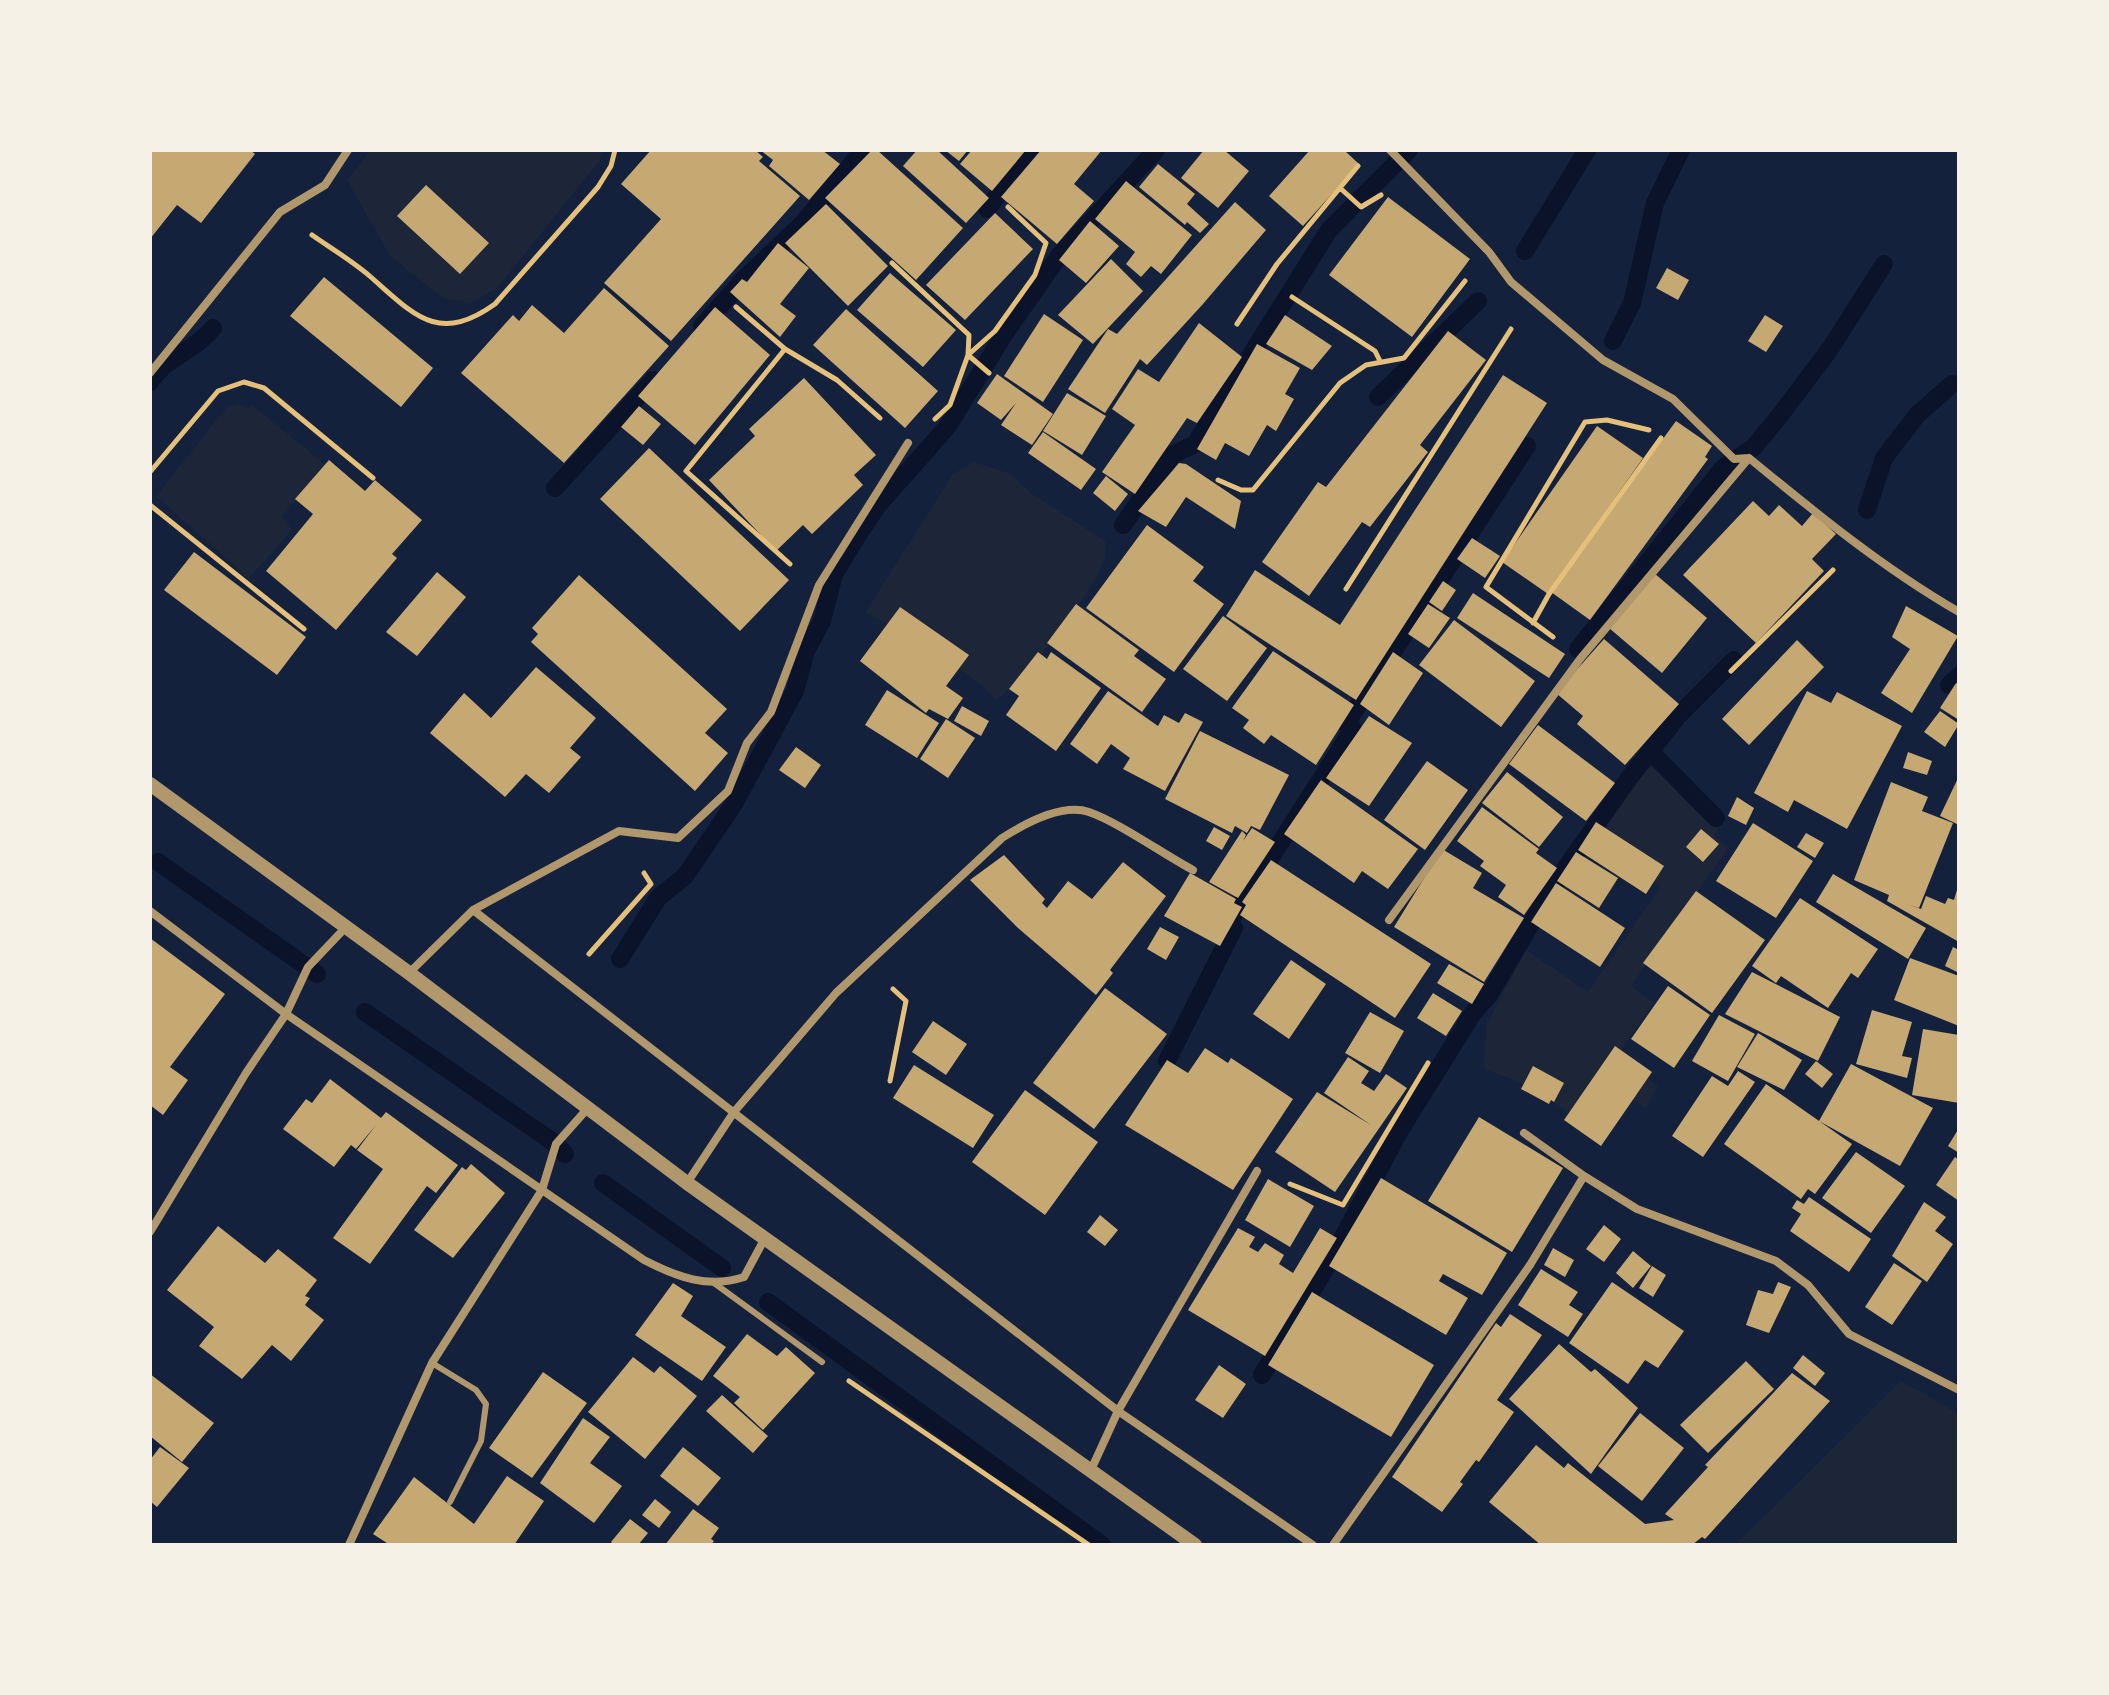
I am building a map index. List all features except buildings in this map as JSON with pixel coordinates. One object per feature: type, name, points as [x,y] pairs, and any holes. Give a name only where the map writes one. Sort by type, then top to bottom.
[{"type":"street","points":[[150,373],[280,212],[325,185],[348,150]]},
{"type":"street","points":[[1390,150],[1489,252],[1511,282],[1603,360],[1673,399],[1734,459],[1749,458],[1855,545],[1907,582],[1959,612]]},
{"type":"street","points":[[409,973],[473,910],[619,831],[678,838],[728,791],[747,743],[771,712],[819,585],[908,443]]},
{"type":"street","points":[[1389,920],[1580,659],[1749,458]]},
{"type":"street","points":[[150,784],[409,973],[687,1183],[1192,1544]]},
{"type":"street","points":[[687,1183],[734,1112],[836,993],[1002,838],[1028,822],[1066,812],[1088,812],[1193,870]]},
{"type":"street","points":[[473,910],[1118,1411],[1313,1545]]},
{"type":"street","points":[[150,911],[286,1014],[644,1260],[671,1274],[714,1283],[744,1277],[765,1237]]},
{"type":"street","points":[[150,1232],[246,1073],[286,1014],[308,967],[346,927]]},
{"type":"street","points":[[349,1545],[432,1363],[542,1190],[556,1144],[588,1108]]},
{"type":"street","points":[[1524,1133],[1637,1209],[1776,1261],[1808,1285],[1849,1334],[1959,1390]]},
{"type":"street","points":[[1091,1470],[1118,1411],[1257,1171]]},
{"type":"street","points":[[1333,1545],[1530,1265],[1584,1176]]},
{"type":"lane","points":[[714,1283],[822,1362]]},
{"type":"lane","points":[[432,1363],[476,1390],[486,1404],[481,1441],[450,1502]]},
{"type":"path","points":[[280,212],[372,278],[396,303],[414,315],[435,322],[456,323],[478,316],[495,304],[598,187],[611,166],[615,150]]},
{"type":"path","points":[[1237,324],[1277,264],[1363,160]]},
{"type":"path","points":[[1340,188],[1361,207]]},
{"type":"path","points":[[968,355],[995,331],[1035,275],[1046,243],[1008,207]]},
{"type":"path","points":[[1218,480],[1241,490],[1253,490],[1340,383],[1366,365],[1404,358],[1489,252]]},
{"type":"path","points":[[736,307],[785,349],[837,380],[908,443],[950,405],[968,355],[969,335],[892,263]]},
{"type":"path","points":[[1292,297],[1375,351],[1380,361]]},
{"type":"path","points":[[1346,589],[1531,298]]},
{"type":"path","points":[[785,349],[686,471],[799,573],[799,633]]},
{"type":"path","points":[[968,355],[989,373]]},
{"type":"path","points":[[150,472],[218,391],[244,382],[264,388],[373,478]]},
{"type":"path","points":[[1533,623],[1549,594],[1666,432],[1607,420],[1585,422],[1577,430],[1565,457],[1486,587],[1533,623],[1580,659]]},
{"type":"path","points":[[150,505],[304,629]]},
{"type":"path","points":[[1731,671],[1821,584],[1855,545]]},
{"type":"path","points":[[558,979],[592,951],[651,884],[619,831]]},
{"type":"path","points":[[869,962],[906,1001],[890,1081]]},
{"type":"path","points":[[1257,1171],[1343,1205],[1428,1063]]},
{"type":"path","points":[[822,1362],[1089,1545]]},
{"type":"shaded area","points":[[371,150],[602,150],[600,160],[498,287],[472,303],[443,298],[390,256],[347,180]]},
{"type":"shaded area","points":[[238,404],[249,409],[253,406],[327,466],[281,517],[293,529],[249,578],[156,496],[226,408]]},
{"type":"shaded area","points":[[974,462],[1011,474],[1029,492],[1105,541],[1104,560],[1072,615],[1024,674],[995,700],[956,666],[865,613],[953,474]]},
{"type":"shaded area","points":[[1650,765],[1719,827],[1714,836],[1729,847],[1631,986],[1654,1003],[1616,1057],[1658,1086],[1646,1108],[1598,1077],[1573,1115],[1531,1087],[1484,1068],[1487,1024],[1526,950],[1588,992],[1661,886],[1591,838],[1624,791]]},
{"type":"shaded area","points":[[1901,1381],[1959,1414],[1959,1545],[1735,1545]]},
{"type":"waterway","points":[[702,326],[744,279],[803,223],[863,150]]},
{"type":"waterway","points":[[987,209],[1033,150]]},
{"type":"waterway","points":[[620,959],[658,898],[685,876],[734,804],[795,691],[806,651],[822,621],[834,574],[856,538],[878,505],[948,426],[1003,336],[1059,256],[1156,150]]},
{"type":"waterway","points":[[1123,525],[1172,455],[1195,444],[1329,230],[1409,150]]},
{"type":"waterway","points":[[1525,251],[1587,150]]},
{"type":"waterway","points":[[1613,341],[1632,303],[1655,203],[1681,150]]},
{"type":"waterway","points":[[1578,649],[1723,468],[1754,447],[1781,414],[1830,349],[1884,264]]},
{"type":"waterway","points":[[1378,397],[1478,301]]},
{"type":"waterway","points":[[150,382],[164,366],[213,328]]},
{"type":"waterway","points":[[555,488],[653,380]]},
{"type":"waterway","points":[[1867,510],[1884,458],[1917,415],[1952,384]]},
{"type":"waterway","points":[[1167,1061],[1234,928],[1229,923],[1353,729],[1346,724],[1527,446]]},
{"type":"waterway","points":[[1262,1375],[1333,1256],[1399,1132],[1473,1013],[1489,995],[1555,883],[1630,777],[1678,716],[1734,660]]},
{"type":"waterway","points":[[1949,685],[1959,676]]},
{"type":"waterway","points":[[1652,753],[1716,818]]},
{"type":"waterway","points":[[158,862],[317,974]]},
{"type":"waterway","points":[[365,1012],[556,1144],[565,1154]]},
{"type":"waterway","points":[[603,1183],[722,1268]]},
{"type":"waterway","points":[[768,1302],[1102,1545]]}]
